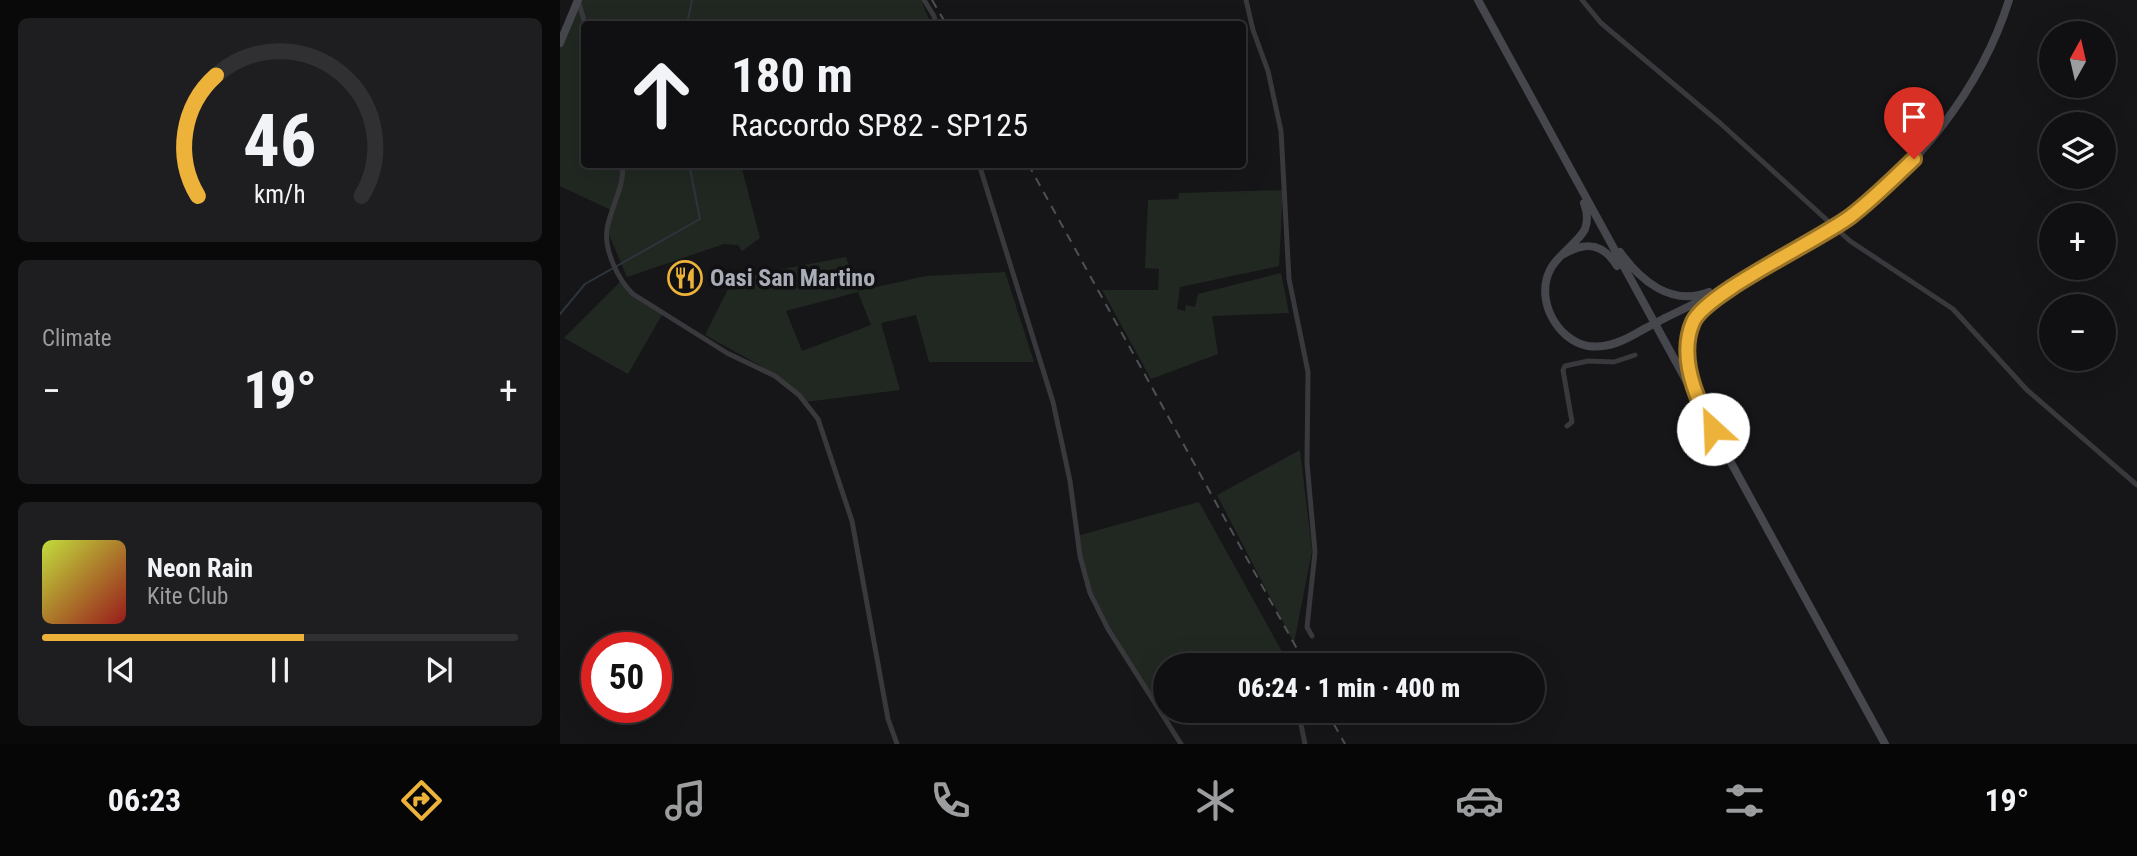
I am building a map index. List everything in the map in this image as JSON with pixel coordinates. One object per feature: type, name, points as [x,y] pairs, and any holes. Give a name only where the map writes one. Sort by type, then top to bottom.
[{"type":"main road","points":[[560,43],[578,0]]},
{"type":"main road","points":[[1478,0],[1885,744]]},
{"type":"main road","points":[[1572,171],[1586,208],[1586,223],[1579,237],[1549,271],[1546,294],[1553,320],[1564,335],[1581,344],[1604,346],[1620,342],[1741,281],[1829,230],[1886,187],[1936,133],[1965,94],[1984,60],[2009,0]]},
{"type":"main road","points":[[1604,233],[1643,279],[1671,293],[1681,296],[1701,295],[1741,281]]},
{"type":"main road","points":[[1561,255],[1587,245],[1602,249],[1612,258],[1644,304]]},
{"type":"main road","points":[[1700,407],[1688,360],[1693,323],[1708,304],[1741,281]]},
{"type":"street","points":[[578,0],[584,21]]},
{"type":"street","points":[[924,0],[935,21]]},
{"type":"street","points":[[1246,0],[1253,30],[1268,71],[1281,131],[1289,279],[1307,363],[1307,463],[1315,552],[1307,627],[1312,636]]},
{"type":"street","points":[[1582,0],[1601,23],[1720,122],[1850,241],[1953,309],[2027,390],[2137,485]]},
{"type":"street","points":[[623,168],[621,188],[607,236],[615,266],[628,289],[727,353],[765,370],[787,385],[803,400],[821,427],[852,521],[888,719],[897,744]]},
{"type":"street","points":[[980,168],[1053,402],[1070,481],[1080,556],[1090,593],[1108,629],[1181,744]]},
{"type":"street","points":[[1567,426],[1572,422],[1563,370],[1565,366],[1588,361],[1614,362],[1635,355]]},
{"type":"street","points":[[1301,723],[1305,744]]},
{"type":"shaded area","points":[[578,0],[921,0],[930,21],[581,21],[581,168],[742,168],[760,238],[742,251],[738,245],[724,244],[627,277],[607,230],[613,211],[560,186],[560,42]]},
{"type":"shaded area","points":[[1283,190],[1279,266],[1180,287],[1177,309],[1185,311],[1186,305],[1195,307],[1198,294],[1281,273],[1289,313],[1212,316],[1218,354],[1151,379],[1102,290],[1158,290],[1159,269],[1145,268],[1148,200],[1178,199],[1179,193]]},
{"type":"shaded area","points":[[846,257],[858,291],[926,276],[1005,272],[1034,362],[929,362],[916,315],[881,323],[900,390],[805,402],[761,366],[705,335],[733,279]],"holes":[[[858,292],[871,325],[802,351],[786,311]]]},
{"type":"shaded area","points":[[622,280],[628,289],[663,313],[628,374],[564,338]]},
{"type":"shaded area","points":[[1300,450],[1312,551],[1294,643],[1217,495]]},
{"type":"shaded area","points":[[1199,502],[1283,653],[1153,653],[1152,700],[1090,593],[1077,536]]},
{"type":"waterway","points":[[688,21],[692,0]]},
{"type":"waterway","points":[[560,314],[585,284],[700,219],[690,168]]},
{"type":"railway","points":[[932,0],[944,21]]},
{"type":"railway","points":[[1030,168],[1299,653]]},
{"type":"railway","points":[[1333,723],[1345,744]]},
{"type":"place","name":"Oasi San Martino","points":[[685,278]]},
{"type":"route","points":[[1713,429],[1700,407],[1688,360],[1690,333],[1698,313],[1741,281],[1850,217],[1914,159]]}]
